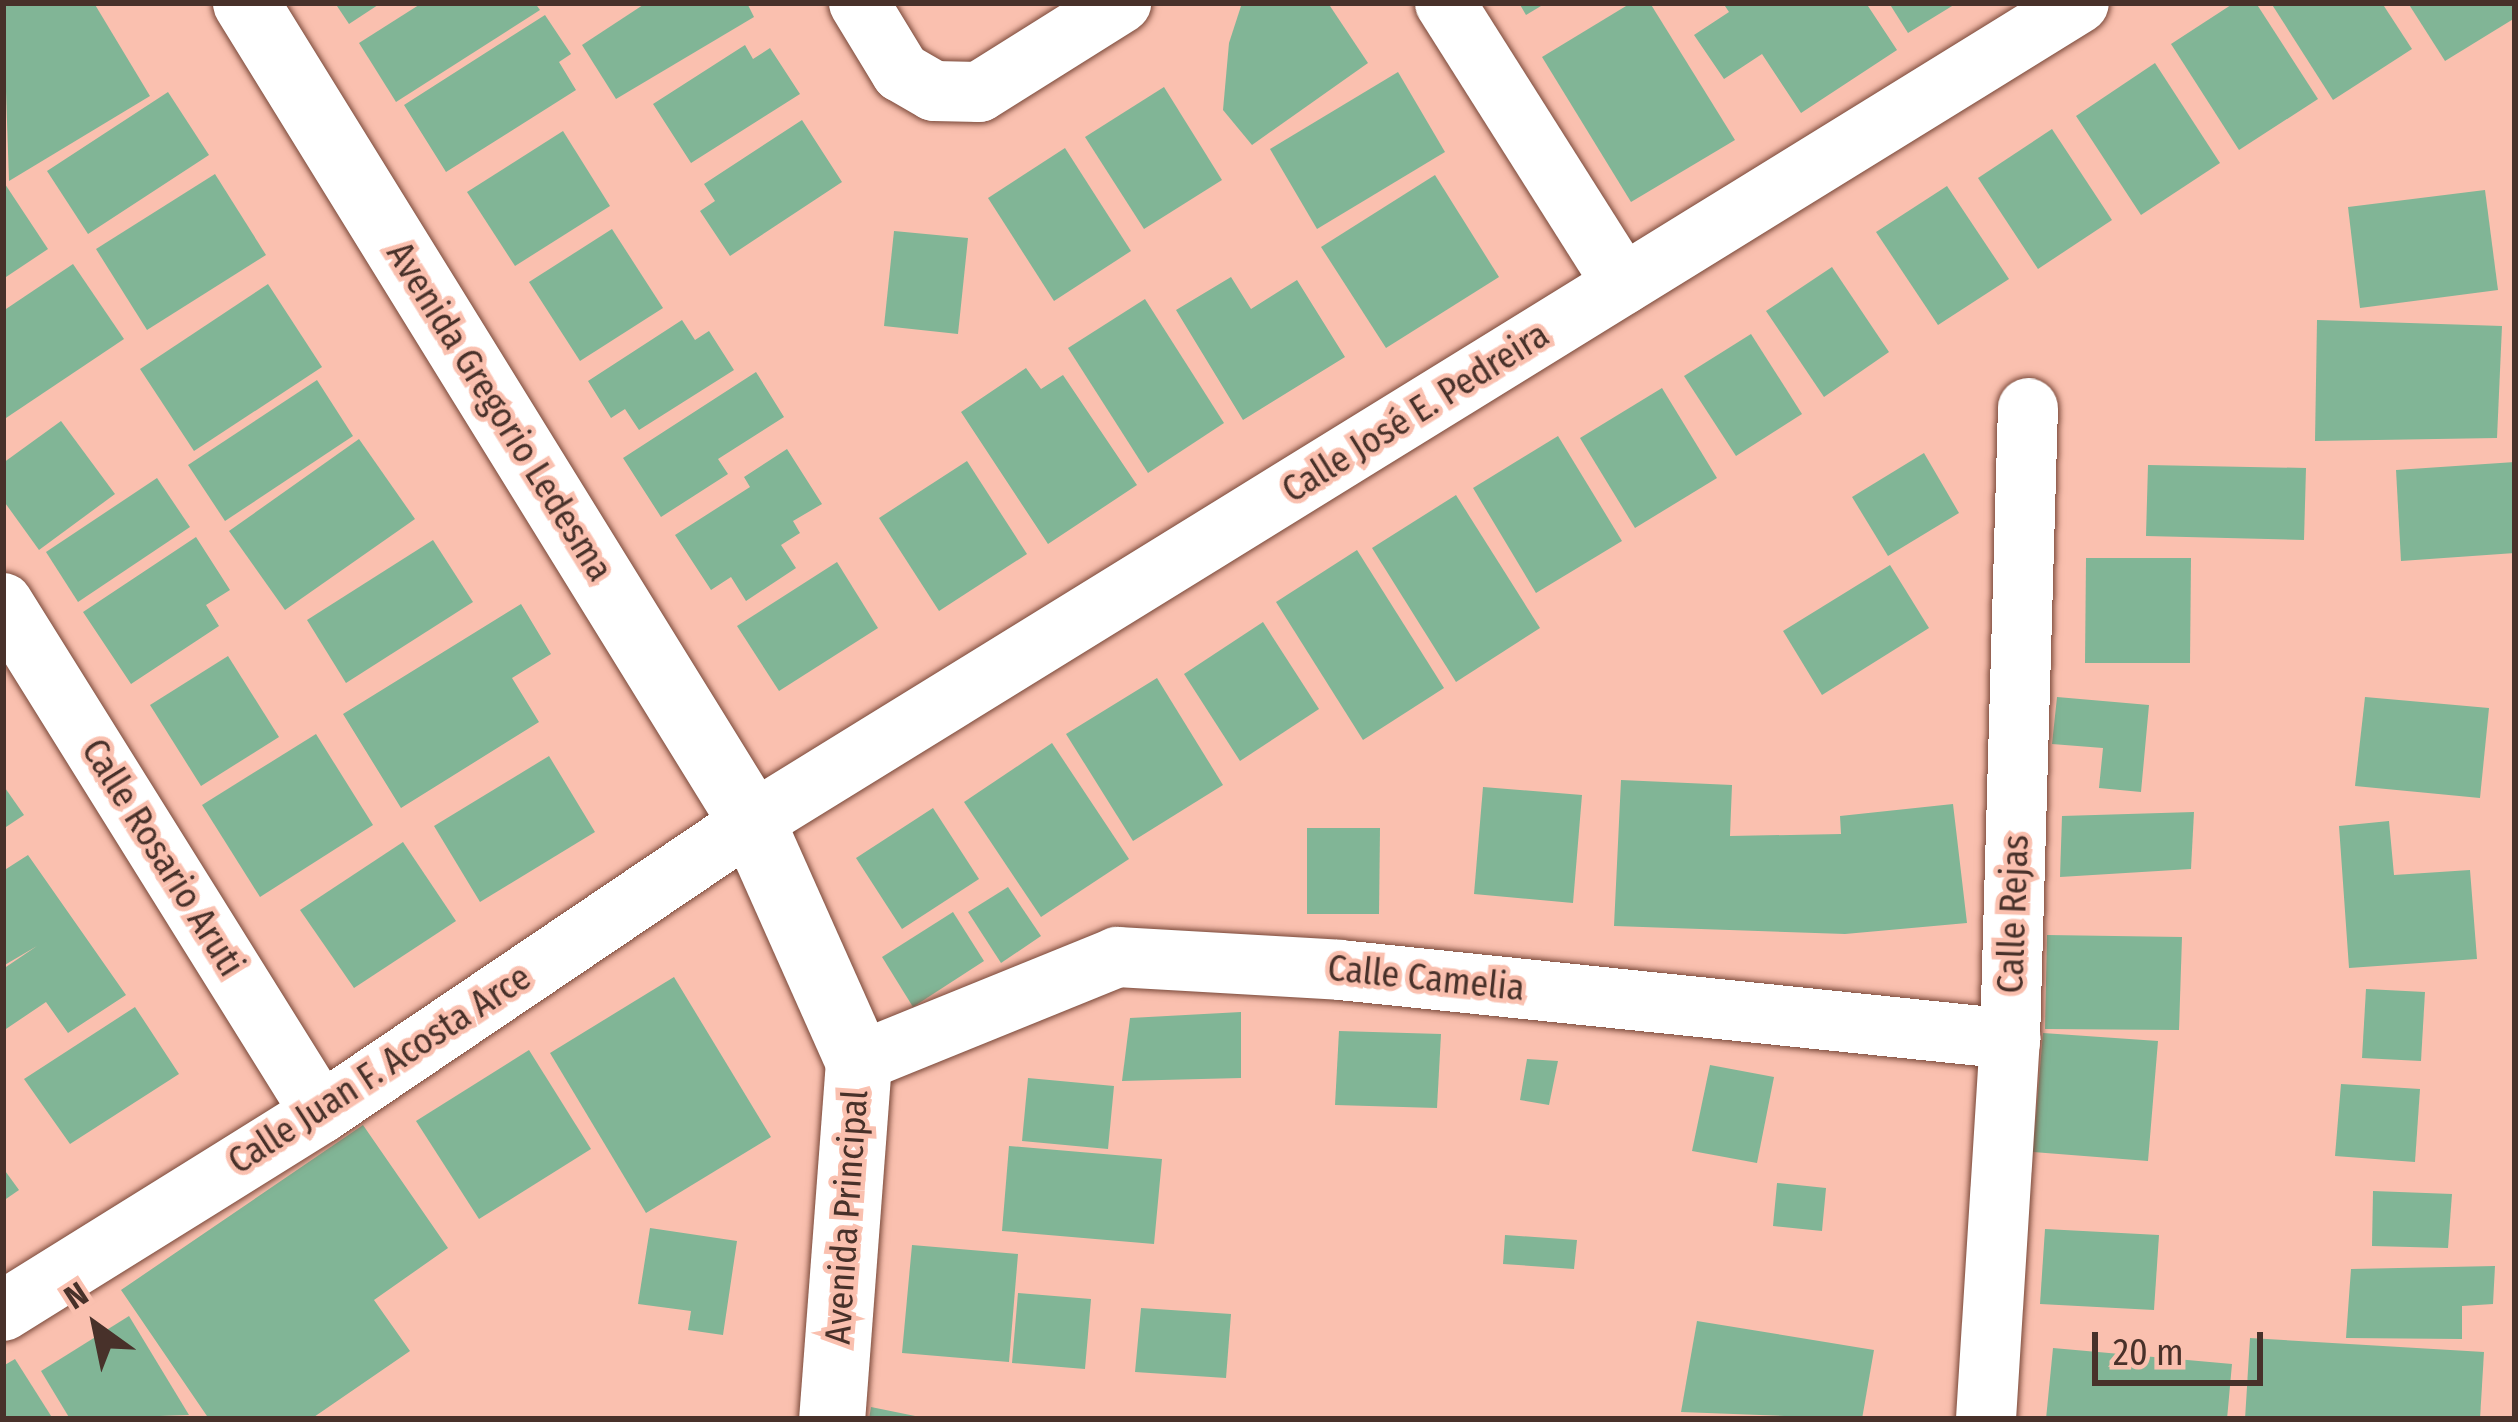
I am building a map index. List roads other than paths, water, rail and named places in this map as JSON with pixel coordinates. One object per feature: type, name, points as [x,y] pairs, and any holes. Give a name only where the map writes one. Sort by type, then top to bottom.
[{"type":"street","name":"Avenida Gregorio Ledesma","points":[[246,3],[752,822]]},
{"type":"street","points":[[859,3],[901,71],[934,91],[979,92],[1121,3]]},
{"type":"street","points":[[1445,3],[1624,285]]},
{"type":"street","name":"Calle José E. Pedreira","points":[[752,822],[2079,3]]},
{"type":"street","name":"Calle Rejas","points":[[1986,1419],[2011,1039],[2028,408]]},
{"type":"street","name":"Calle Rosario Aruti","points":[[3,603],[321,1113]]},
{"type":"street","name":"Avenida Principal","points":[[752,822],[859,1062],[832,1419]]},
{"type":"street","name":"Calle Juan F. Acosta Arce","points":[[3,1311],[321,1113],[752,822]]},
{"type":"street","name":"Calle Camelia","points":[[859,1062],[1118,957],[1340,970],[2011,1039]]}]
